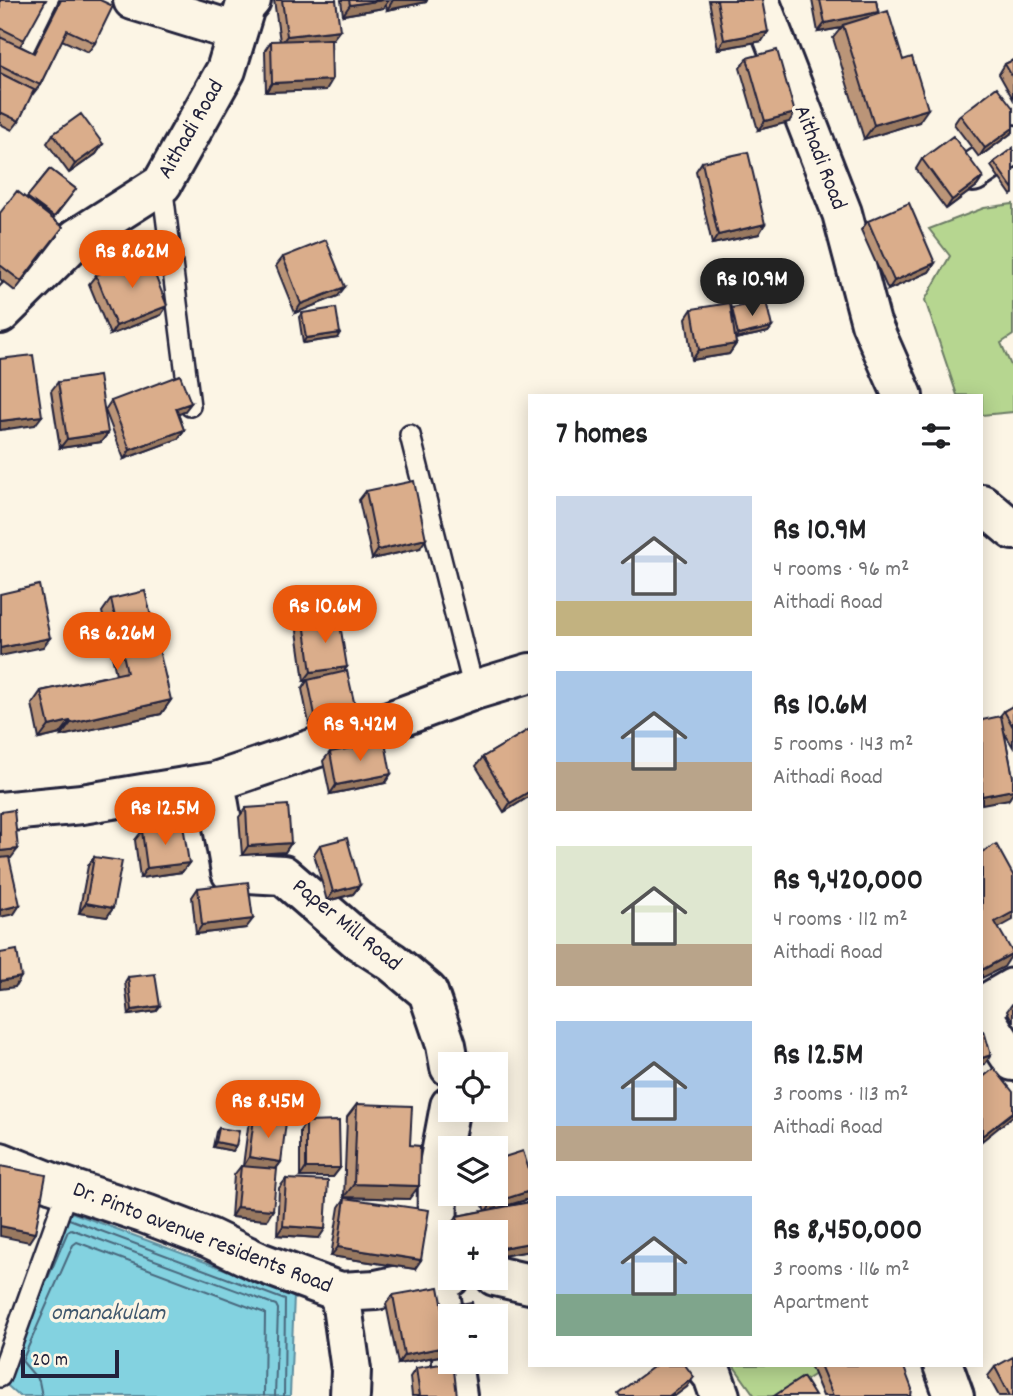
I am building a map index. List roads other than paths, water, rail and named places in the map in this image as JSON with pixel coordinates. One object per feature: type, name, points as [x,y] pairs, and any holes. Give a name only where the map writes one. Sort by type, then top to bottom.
[{"type":"street","points":[[134,0],[244,16]]},
{"type":"street","name":"Aithadi Road","points":[[758,0],[842,213],[871,323],[902,394]]},
{"type":"street","name":"Aithadi Road","points":[[0,314],[77,238],[162,184],[226,70],[244,16]]},
{"type":"street","points":[[973,172],[1013,145]]},
{"type":"street","points":[[983,505],[1013,530]]},
{"type":"street","points":[[0,812],[82,804],[215,782],[474,690],[528,674]]},
{"type":"street","name":"Paper Mill Road","points":[[215,782],[231,872],[283,875],[358,940],[392,962],[428,992],[447,1052]]},
{"type":"street","points":[[983,1005],[1013,988]]},
{"type":"street","points":[[983,1016],[1013,1061]]},
{"type":"street","points":[[441,1220],[438,1170],[447,1122]]},
{"type":"street","name":"Dr. Pinto avenue residents Road","points":[[0,1162],[209,1238],[259,1262],[340,1292],[376,1290],[438,1278]]},
{"type":"street","points":[[508,1279],[528,1284]]},
{"type":"street","points":[[340,1292],[351,1370],[350,1396]]},
{"type":"street","points":[[944,1367],[954,1396]]},
{"type":"street","points":[[454,1374],[457,1396]]},
{"type":"lane","points":[[162,184],[190,406]]},
{"type":"lane","points":[[410,435],[474,690]]},
{"type":"lane","points":[[0,1377],[68,1188]]},
{"type":"water","name":"omanakulam","points":[[60,1208],[294,1295],[290,1396],[19,1396],[0,1379]]}]
